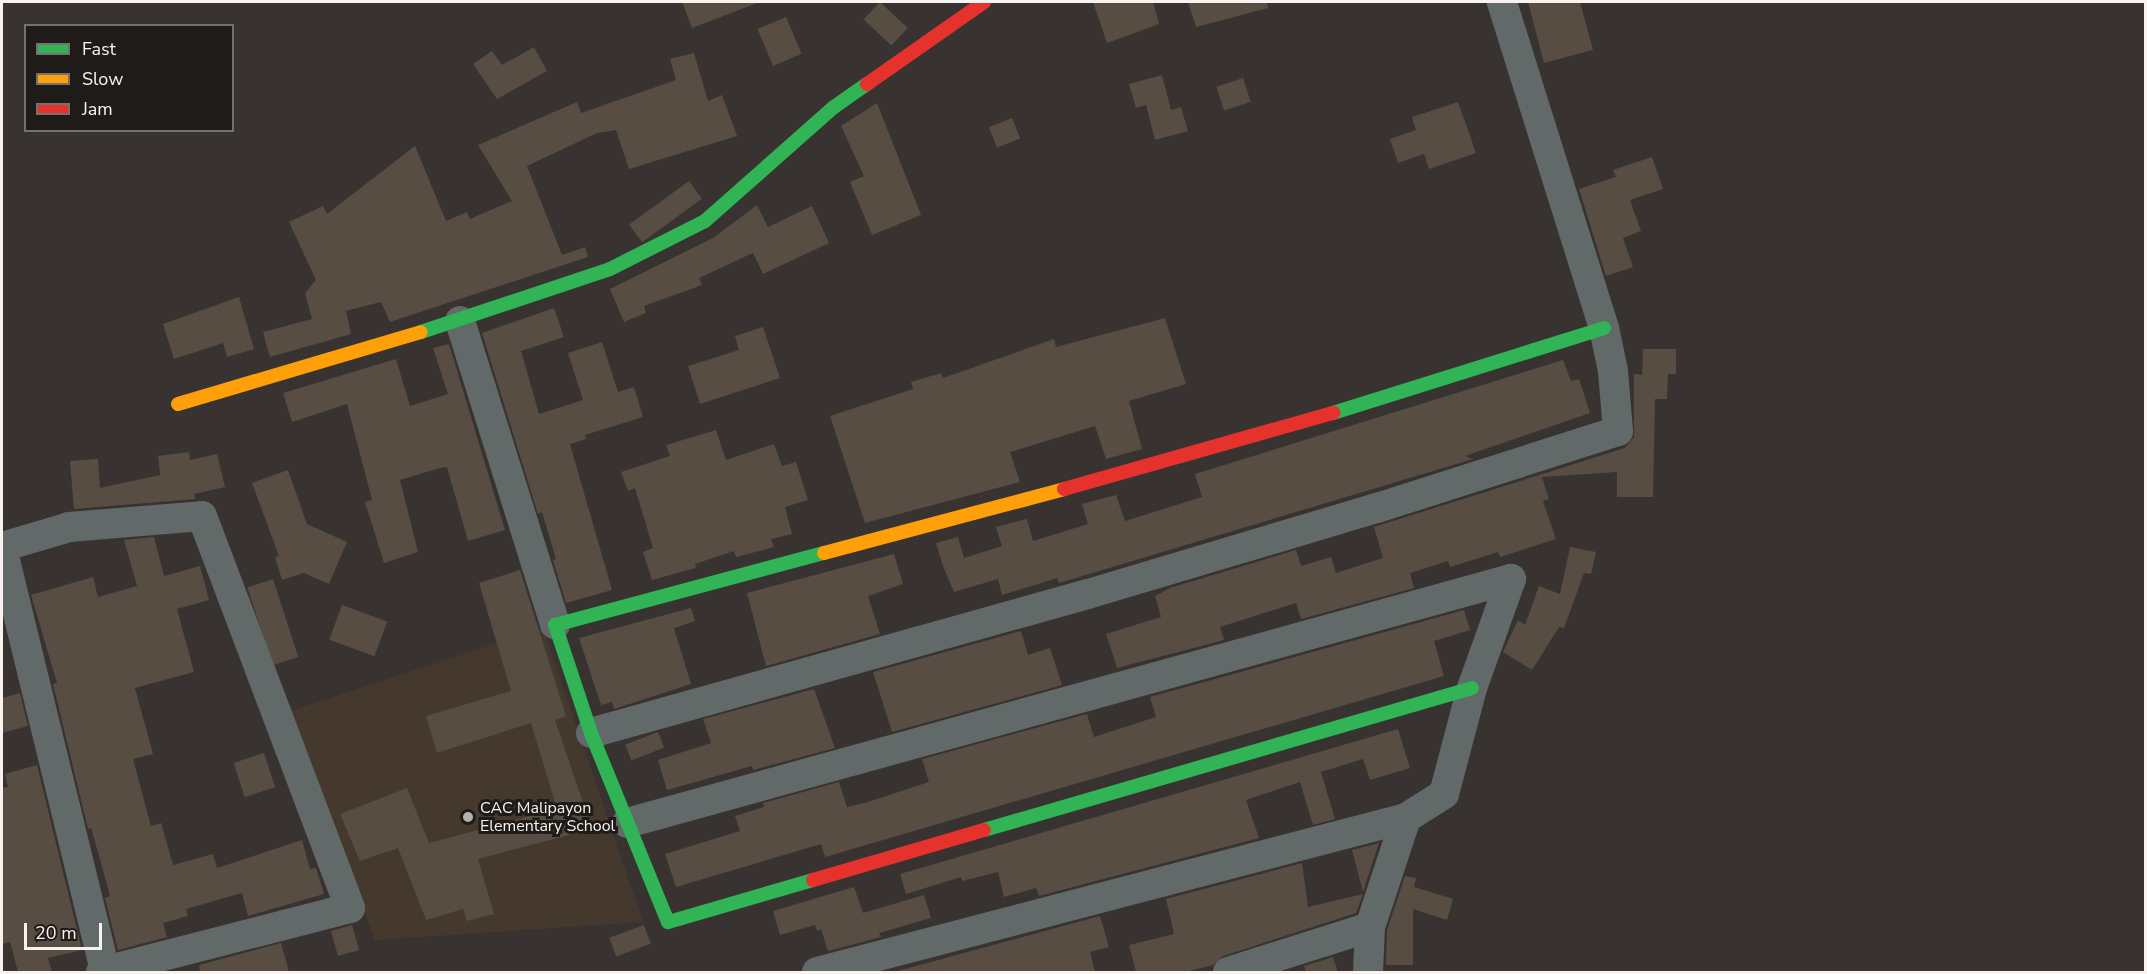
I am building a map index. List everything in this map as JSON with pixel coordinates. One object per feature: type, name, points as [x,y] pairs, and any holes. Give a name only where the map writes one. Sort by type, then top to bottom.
[{"type":"street","points":[[178,404],[273,373],[460,321],[610,269],[705,221],[834,107],[984,2]]},
{"type":"street","points":[[591,733],[1088,594],[1618,431],[1613,371],[1604,328],[1502,2]]},
{"type":"street","points":[[460,321],[591,733],[668,922],[1472,688]]},
{"type":"street","points":[[555,625],[1230,445],[1604,328]]},
{"type":"street","points":[[202,516],[350,908],[103,972],[2,548],[69,527],[202,516]]},
{"type":"street","points":[[627,823],[1511,579],[1472,688],[1444,794],[1406,818],[817,972]]},
{"type":"street","points":[[1368,972],[1370,927],[1406,818]]},
{"type":"street","points":[[1228,972],[1370,927]]},
{"type":"shaded area","name":"CAC Malipayon Elementary School","points":[[543,628],[643,922],[375,940],[291,711]]},
{"type":"building","points":[[682,2],[756,2],[757,3],[692,28]]},
{"type":"building","points":[[880,2],[908,28],[891,45],[864,20]]},
{"type":"building","points":[[1093,2],[1153,2],[1159,24],[1107,43]]},
{"type":"building","points":[[1188,2],[1267,2],[1268,8],[1196,27]]},
{"type":"building","points":[[1528,2],[1580,2],[1593,50],[1544,63]]},
{"type":"building","points":[[786,17],[802,54],[773,66],[757,29]]},
{"type":"building","points":[[534,47],[547,71],[497,99],[473,64],[492,51],[502,65]]},
{"type":"building","points":[[694,53],[708,101],[722,95],[737,136],[629,169],[616,130],[597,133],[527,166],[562,255],[585,247],[588,257],[390,322],[381,302],[346,311],[351,334],[270,357],[263,332],[312,319],[305,293],[316,280],[289,222],[323,206],[327,214],[415,146],[446,221],[467,212],[470,219],[512,201],[478,145],[577,102],[581,113],[676,80],[670,59]]},
{"type":"building","points":[[1162,75],[1171,110],[1181,107],[1188,131],[1155,140],[1146,105],[1136,108],[1129,84]]},
{"type":"building","points":[[1243,78],[1251,102],[1224,110],[1216,87]]},
{"type":"building","points":[[1458,102],[1476,153],[1429,169],[1424,154],[1398,163],[1390,139],[1416,130],[1412,117]]},
{"type":"building","points":[[877,103],[921,215],[872,235],[850,182],[864,176],[841,126]]},
{"type":"building","points":[[1012,118],[1020,138],[997,148],[989,127]]},
{"type":"building","points":[[1652,157],[1663,189],[1630,200],[1641,231],[1623,238],[1633,267],[1606,276],[1579,189],[1616,177],[1613,170]]},
{"type":"building","points":[[689,181],[702,199],[642,242],[629,224]]},
{"type":"building","points":[[757,205],[768,227],[812,206],[829,243],[763,274],[753,253],[699,278],[702,285],[644,306],[646,313],[624,322],[610,289],[713,238]]},
{"type":"building","points":[[239,297],[254,349],[227,357],[223,343],[174,359],[163,324]]},
{"type":"building","points":[[554,308],[564,337],[521,351],[539,414],[583,400],[568,353],[602,342],[618,392],[634,387],[643,417],[585,435],[586,439],[570,444],[612,590],[566,603],[542,512],[538,514],[482,333]]},
{"type":"building","points":[[1165,318],[1186,384],[1129,401],[1142,449],[1106,459],[1095,426],[1010,452],[1020,482],[865,523],[830,416],[913,389],[911,382],[941,373],[943,378],[1054,339],[1056,347]]},
{"type":"building","points":[[763,327],[780,378],[700,404],[688,366],[739,350],[735,336]]},
{"type":"building","points":[[449,344],[505,530],[468,541],[447,467],[440,468],[400,480],[418,552],[384,563],[365,502],[372,500],[347,404],[292,422],[283,393],[396,359],[410,406],[448,394],[433,348]]},
{"type":"building","points":[[1643,349],[1676,349],[1676,374],[1668,374],[1667,399],[1655,399],[1653,497],[1617,497],[1617,472],[1542,477],[1549,499],[1543,501],[1556,539],[1500,557],[1498,552],[1450,567],[1448,561],[1410,573],[1414,588],[1301,619],[1296,603],[1220,627],[1224,640],[1117,668],[1106,634],[1161,617],[1155,596],[1170,588],[1296,550],[1301,566],[1331,557],[1336,573],[1383,558],[1374,527],[1625,448],[1634,437],[1634,374],[1642,375]]},
{"type":"building","points":[[1563,360],[1571,381],[1579,379],[1590,413],[1465,456],[1473,459],[1059,583],[1057,578],[1002,595],[998,579],[954,592],[943,566],[936,543],[958,537],[964,558],[1002,546],[996,527],[1027,519],[1033,541],[1088,524],[1082,504],[1116,495],[1125,521],[1202,497],[1195,474]]},
{"type":"building","points":[[716,430],[726,460],[774,444],[782,466],[796,462],[808,500],[785,507],[792,534],[771,539],[774,547],[736,557],[734,551],[695,564],[696,568],[652,580],[643,552],[653,548],[635,488],[628,491],[621,472],[670,456],[666,445]]},
{"type":"building","points":[[189,452],[190,460],[217,454],[225,487],[194,494],[195,499],[74,509],[70,461],[98,459],[100,488],[160,475],[158,456]]},
{"type":"building","points":[[288,470],[307,524],[347,542],[329,584],[304,573],[282,580],[275,557],[279,556],[252,483]]},
{"type":"building","points":[[154,537],[164,576],[200,566],[209,600],[177,609],[194,672],[135,688],[153,754],[133,759],[151,826],[161,823],[173,865],[213,854],[217,868],[302,840],[310,869],[316,868],[324,894],[248,916],[242,893],[186,909],[188,916],[163,923],[167,937],[118,950],[105,898],[110,896],[91,828],[88,829],[53,684],[57,683],[31,595],[93,577],[98,597],[137,586],[124,540]]},
{"type":"building","points":[[1570,547],[1596,552],[1591,574],[1584,573],[1564,628],[1559,627],[1532,670],[1503,652],[1518,620],[1525,625],[1539,586],[1560,594]]},
{"type":"building","points":[[894,554],[903,584],[868,596],[880,634],[766,666],[747,593]]},
{"type":"building","points":[[520,570],[566,716],[555,720],[592,829],[478,859],[494,914],[467,921],[463,909],[426,920],[398,848],[360,861],[340,814],[407,788],[429,843],[557,809],[531,723],[437,753],[426,716],[511,691],[479,583]]},
{"type":"building","points":[[273,579],[298,657],[273,665],[247,587]]},
{"type":"building","points":[[342,605],[387,621],[374,656],[329,640]]},
{"type":"building","points":[[691,608],[695,621],[674,628],[691,684],[614,709],[612,702],[601,705],[579,638]]},
{"type":"building","points":[[1464,610],[1470,630],[1434,641],[1444,676],[825,857],[821,844],[676,887],[665,854],[740,831],[735,816],[764,807],[763,803],[839,782],[847,807],[868,802],[929,782],[922,759],[1087,714],[1094,737],[1156,717],[1150,697]]},
{"type":"building","points":[[1021,631],[1028,655],[1050,648],[1062,685],[892,732],[873,672]]},
{"type":"building","points":[[814,689],[835,748],[753,770],[752,766],[667,790],[658,760],[711,743],[703,719]]},
{"type":"building","points":[[20,693],[28,726],[2,733],[2,698]]},
{"type":"building","points":[[1398,729],[1410,768],[1370,780],[1363,759],[1321,772],[1335,819],[1313,825],[1300,782],[1246,800],[1259,838],[1039,896],[1036,888],[1004,897],[998,872],[962,881],[961,877],[906,894],[900,874]]},
{"type":"building","points":[[658,732],[664,748],[631,760],[625,745]]},
{"type":"building","points":[[264,753],[275,787],[245,797],[234,763]]},
{"type":"building","points":[[37,765],[82,950],[48,958],[52,972],[18,972],[10,942],[2,944],[2,788],[8,787],[5,774]]},
{"type":"building","points":[[1379,843],[1363,892],[1352,850]]},
{"type":"building","points":[[1302,863],[1308,907],[1363,894],[1356,913],[1223,956],[1213,965],[1185,972],[1136,972],[1129,945],[1174,934],[1166,899]]},
{"type":"building","points":[[1405,876],[1416,878],[1414,887],[1453,899],[1447,920],[1413,909],[1413,965],[1386,965],[1387,930]]},
{"type":"building","points":[[854,887],[863,913],[924,895],[931,918],[879,933],[881,937],[828,951],[821,929],[817,931],[815,925],[780,935],[773,911]]},
{"type":"building","points":[[1100,916],[1109,947],[1090,952],[1095,972],[894,972]]},
{"type":"building","points":[[352,925],[359,950],[338,956],[331,931]]},
{"type":"building","points":[[644,925],[651,944],[616,956],[609,938]]},
{"type":"building","points":[[281,943],[289,972],[200,972],[199,965]]},
{"type":"building","points":[[1333,957],[1338,972],[1306,972],[1304,966]]},
{"type":"traffic: fast","points":[[421,332],[610,269],[705,221],[834,107],[867,84]]},
{"type":"traffic: fast","points":[[1333,413],[1604,328]]},
{"type":"traffic: fast","points":[[813,880],[668,922],[591,733],[555,625],[824,553]]},
{"type":"traffic: fast","points":[[984,830],[1472,688]]},
{"type":"traffic: slow","points":[[178,404],[421,332]]},
{"type":"traffic: slow","points":[[824,553],[1064,489]]},
{"type":"traffic: jam","points":[[867,84],[984,2]]},
{"type":"traffic: jam","points":[[1064,489],[1333,413]]},
{"type":"traffic: jam","points":[[813,880],[984,830]]},
{"type":"place","name":"CAC Malipayon Elementary School","points":[[468,817]]}]
